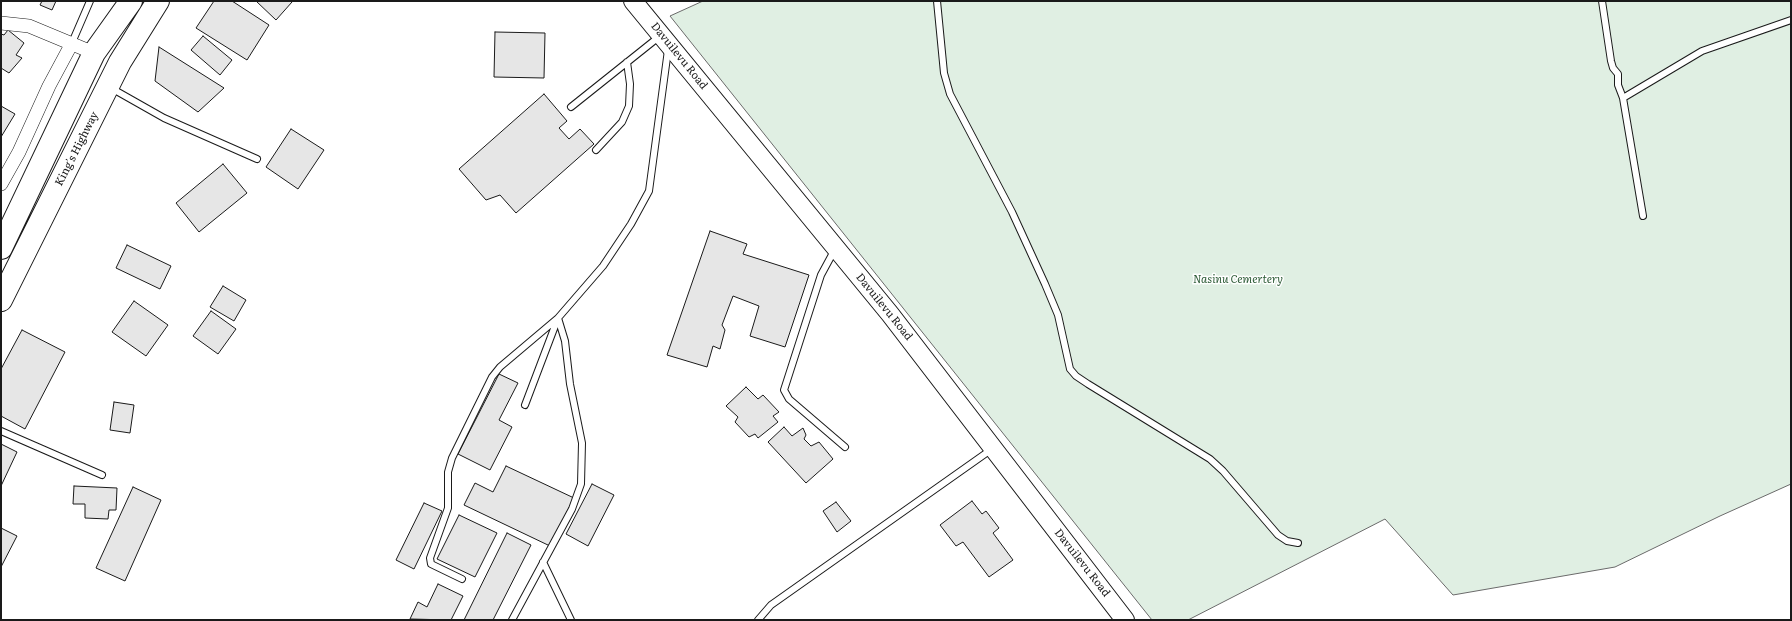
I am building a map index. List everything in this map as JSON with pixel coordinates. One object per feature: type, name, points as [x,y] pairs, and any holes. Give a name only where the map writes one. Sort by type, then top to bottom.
[{"type":"highway","points":[[1,248],[94,53],[131,1]]},
{"type":"highway","name":"King's Highway","points":[[1,300],[120,62],[158,1]]},
{"type":"street","name":"Davuilevu Road","points":[[634,1],[890,314],[1126,620]]},
{"type":"street","points":[[1,23],[29,26],[71,45],[94,53]]},
{"type":"street","points":[[1,184],[19,152],[49,86],[71,45]]},
{"type":"lane","points":[[71,45],[90,1]]},
{"type":"lane","points":[[937,1],[944,73],[950,94],[1012,212],[1046,284],[1058,315],[1070,369],[1076,376],[1088,384],[1210,459],[1223,471],[1278,535],[1287,541],[1298,542]]},
{"type":"lane","points":[[1602,1],[1611,61],[1613,68],[1618,74],[1618,84],[1623,98],[1643,216]]},
{"type":"lane","points":[[1623,98],[1702,51],[1791,20]]},
{"type":"lane","points":[[571,107],[628,62],[665,40]]},
{"type":"lane","points":[[462,579],[431,564],[430,558],[448,508],[448,472],[452,458],[492,377],[500,367],[558,318],[603,266],[631,224],[649,191],[665,40]]},
{"type":"lane","points":[[596,150],[622,122],[629,106],[630,84],[628,62]]},
{"type":"lane","points":[[108,86],[164,118],[258,159]]},
{"type":"lane","points":[[836,248],[820,275],[784,390],[789,399],[845,447]]},
{"type":"lane","points":[[525,406],[558,318]]},
{"type":"lane","points":[[512,620],[577,497],[583,472],[582,443],[570,384],[565,341],[558,318]]},
{"type":"lane","points":[[1,431],[102,475]]},
{"type":"lane","points":[[758,620],[771,605],[994,448]]},
{"type":"lane","points":[[543,562],[571,620]]},
{"type":"green space","name":"Nasinu Cemertery","points":[[703,1],[1791,1],[1791,484],[1720,516],[1615,567],[1453,595],[1385,519],[1188,620],[1152,620],[670,16]]},
{"type":"building","points":[[42,1],[56,1],[52,10],[40,5]]},
{"type":"building","points":[[214,1],[232,1],[269,25],[247,60],[196,28]]},
{"type":"building","points":[[256,1],[290,1],[292,2],[276,20]]},
{"type":"building","points":[[8,30],[24,43],[16,55],[22,58],[9,73],[1,68],[1,34],[4,35]]},
{"type":"building","points":[[495,32],[545,33],[544,78],[494,77]]},
{"type":"building","points":[[203,36],[232,60],[220,75],[191,50]]},
{"type":"building","points":[[159,47],[224,88],[198,112],[155,81]]},
{"type":"building","points":[[544,94],[567,121],[559,128],[569,139],[580,129],[594,144],[516,213],[500,195],[486,200],[459,169]]},
{"type":"building","points":[[1,106],[15,114],[1,137]]},
{"type":"building","points":[[291,129],[324,150],[298,189],[266,167]]},
{"type":"building","points":[[223,164],[247,193],[199,232],[176,203]]},
{"type":"building","points":[[710,231],[747,244],[743,254],[809,275],[785,347],[750,336],[759,306],[733,296],[722,325],[725,330],[720,349],[713,346],[707,367],[667,355]]},
{"type":"building","points":[[127,245],[171,266],[160,289],[116,268]]},
{"type":"building","points":[[223,286],[246,300],[234,321],[210,307]]},
{"type":"building","points":[[134,301],[168,325],[146,356],[112,332]]},
{"type":"building","points":[[211,311],[236,329],[218,354],[193,336]]},
{"type":"building","points":[[22,330],[65,352],[25,429],[1,416],[1,369]]},
{"type":"building","points":[[499,374],[518,383],[499,420],[512,427],[490,470],[458,454]]},
{"type":"building","points":[[746,387],[758,399],[763,395],[779,412],[773,416],[778,422],[758,438],[755,434],[749,437],[735,422],[738,417],[726,406]]},
{"type":"building","points":[[114,402],[134,405],[130,433],[110,430]]},
{"type":"building","points":[[784,427],[792,436],[803,428],[806,435],[804,439],[811,446],[819,442],[833,459],[806,483],[768,442]]},
{"type":"building","points":[[1,444],[17,452],[1,486]]},
{"type":"building","points":[[506,466],[574,498],[550,546],[464,505],[475,483],[493,492]]},
{"type":"building","points":[[592,484],[614,495],[588,546],[566,534]]},
{"type":"building","points":[[74,486],[117,488],[116,510],[109,510],[108,519],[85,518],[85,504],[73,504]]},
{"type":"building","points":[[133,487],[161,500],[125,581],[96,568]]},
{"type":"building","points":[[972,501],[982,514],[986,511],[999,528],[993,533],[1013,560],[989,577],[963,542],[956,546],[940,525]]},
{"type":"building","points":[[836,502],[851,521],[837,532],[823,511]]},
{"type":"building","points":[[424,503],[442,511],[414,569],[396,560]]},
{"type":"building","points":[[459,515],[497,533],[475,577],[437,559]]},
{"type":"building","points":[[1,528],[17,536],[1,567]]},
{"type":"building","points":[[507,533],[531,545],[493,620],[464,620]]},
{"type":"building","points":[[438,584],[463,596],[451,620],[410,619],[418,602],[427,607]]}]
